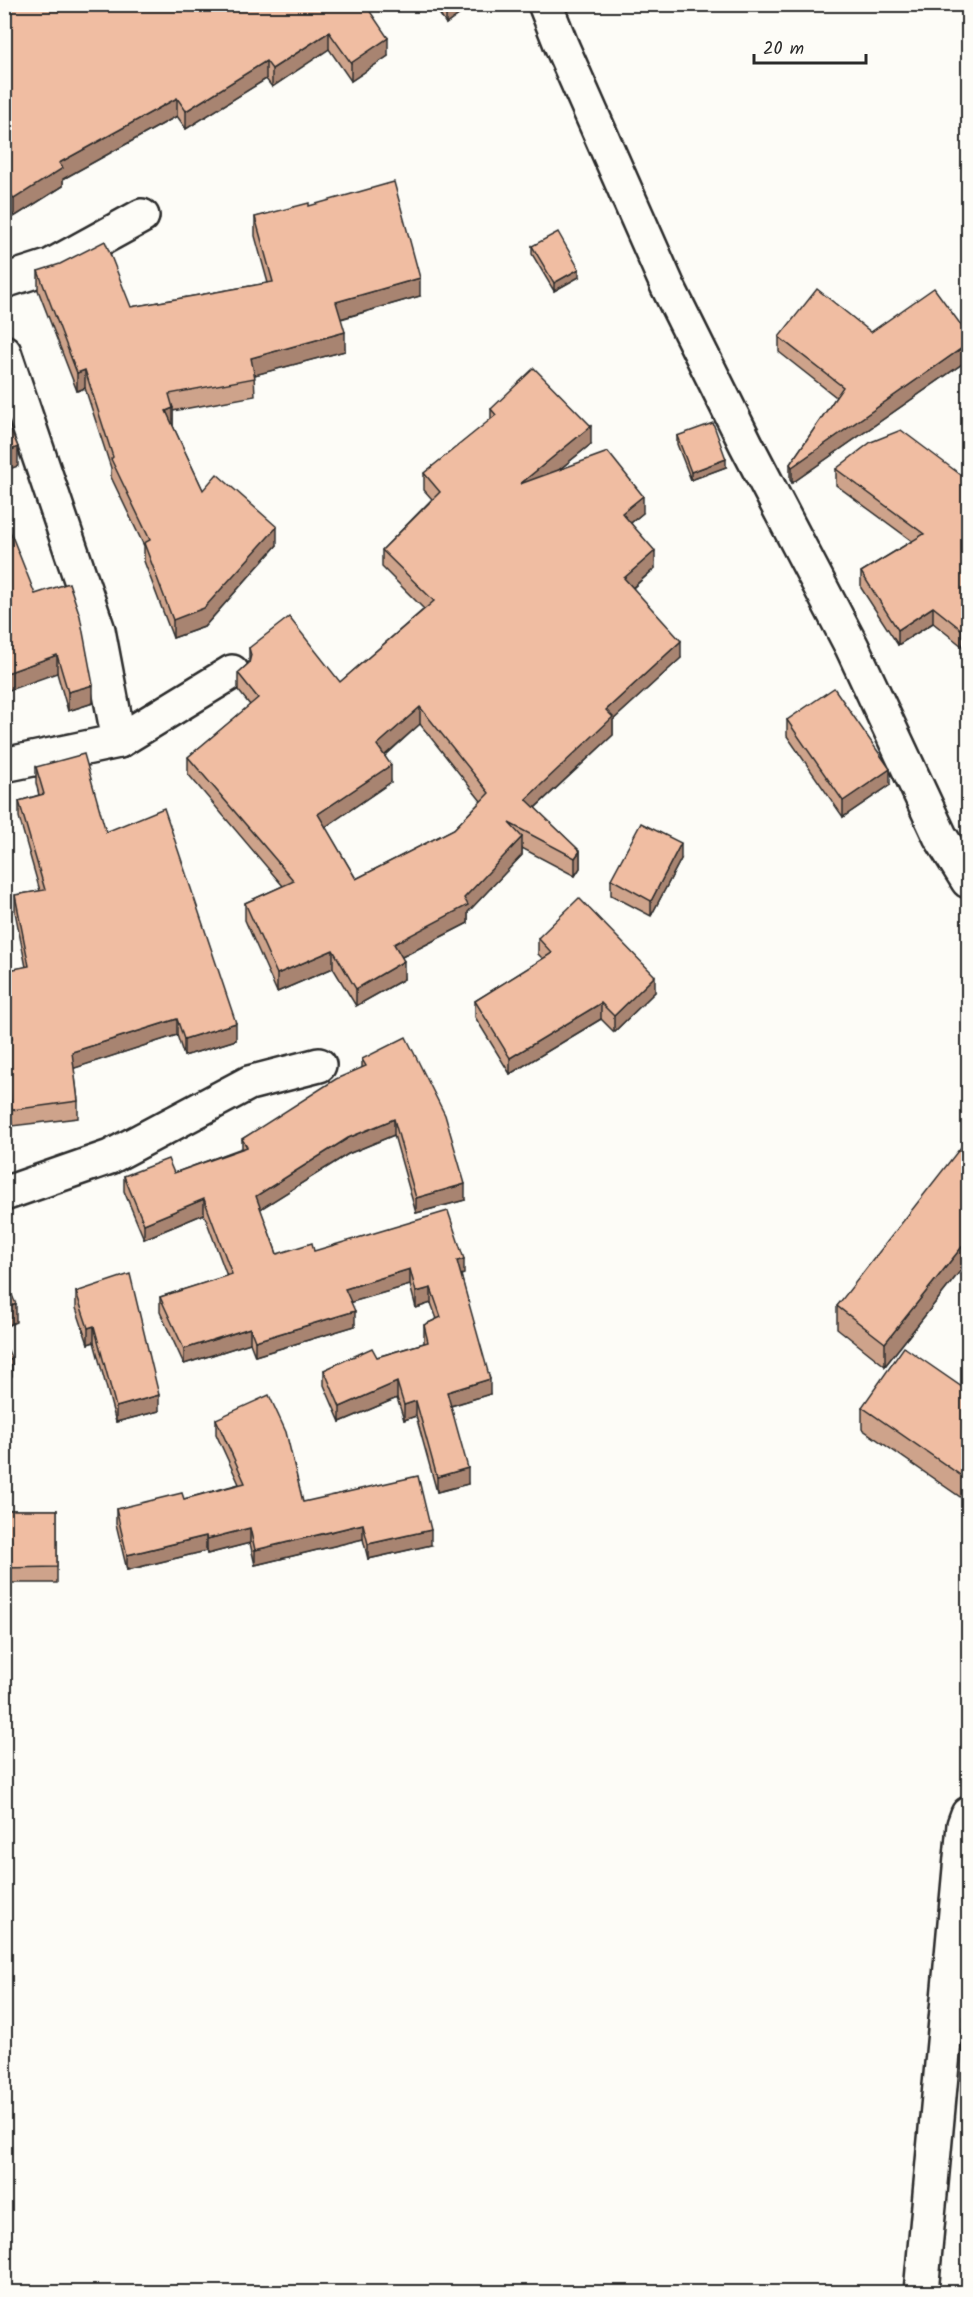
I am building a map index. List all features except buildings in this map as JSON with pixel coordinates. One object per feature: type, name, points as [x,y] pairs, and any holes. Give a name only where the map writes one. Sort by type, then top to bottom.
[{"type":"street","points":[[545,4],[668,287],[746,444],[852,647],[940,836],[969,881]]},
{"type":"street","points":[[4,281],[51,266],[142,216]]},
{"type":"street","points":[[4,352],[98,630],[119,741]]},
{"type":"street","points":[[4,765],[119,741],[232,672]]},
{"type":"street","points":[[4,1194],[110,1157],[249,1083],[319,1065]]},
{"type":"street","points":[[921,2292],[964,1825],[969,1814]]}]
